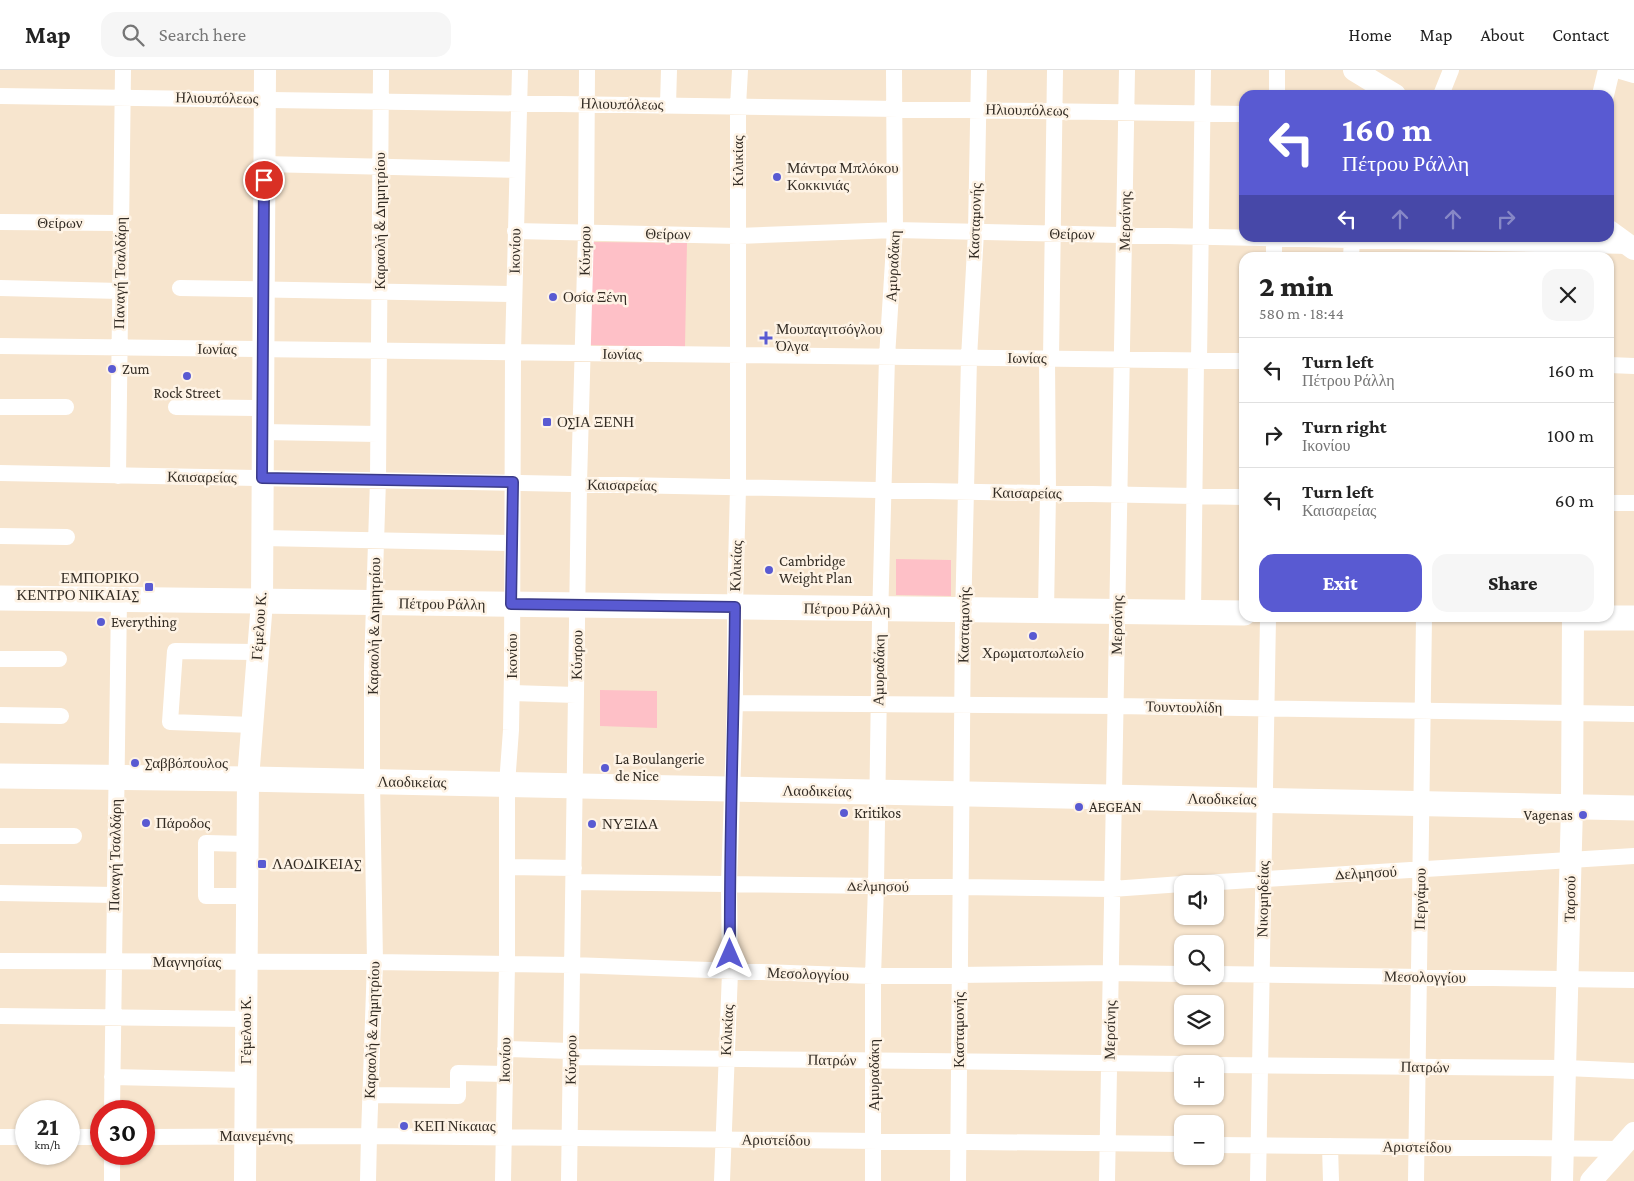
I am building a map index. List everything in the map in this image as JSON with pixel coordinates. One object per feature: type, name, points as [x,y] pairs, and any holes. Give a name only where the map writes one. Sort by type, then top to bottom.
[{"type":"main road","name":"Γέμελου Κ.","points":[[245,1181],[248,779],[262,602],[265,70]]},
{"type":"main road","points":[[1354,70],[1387,90]]},
{"type":"main road","points":[[1604,90],[1609,70]]},
{"type":"main road","points":[[1614,235],[1632,248]]},
{"type":"main road","name":"Πέτρου Ράλλη","points":[[0,598],[1239,614]]},
{"type":"main road","points":[[1614,618],[1634,618]]},
{"type":"main road","name":"Ταρσού","points":[[1562,1181],[1571,861],[1573,622]]},
{"type":"main road","name":"Λαοδικείας","points":[[0,776],[372,781],[1634,808]]},
{"type":"main road","points":[[1591,1181],[1627,1141]]},
{"type":"street","name":"Παναγή Τσαλδάρη","points":[[118,476],[123,70]]},
{"type":"street","name":"Καραολή & Δημητρίου","points":[[368,1181],[374,962],[372,668],[378,480],[381,70]]},
{"type":"street","name":"Ικονίου","points":[[503,1181],[507,784],[512,693],[513,352],[520,70]]},
{"type":"street","name":"Κύπρου","points":[[569,1181],[576,695],[586,232],[587,70]]},
{"type":"street","points":[[668,105],[669,70]]},
{"type":"street","name":"Κιλικίας","points":[[722,1181],[730,972],[730,884],[735,703],[738,488],[738,106],[740,70]]},
{"type":"street","name":"Αμυραδάκη","points":[[873,1181],[874,976],[880,609],[887,357],[895,230],[894,70]]},
{"type":"street","name":"Κασταμονής","points":[[958,1181],[963,610],[969,358],[976,232],[979,70]]},
{"type":"street","points":[[1046,611],[1049,359],[1056,70]]},
{"type":"street","name":"Μερσίνης","points":[[1107,1181],[1128,70]]},
{"type":"street","points":[[1193,613],[1197,360],[1202,237],[1203,70]]},
{"type":"street","points":[[1277,70],[1277,90]]},
{"type":"street","points":[[1443,90],[1451,70]]},
{"type":"street","points":[[1617,70],[1634,74]]},
{"type":"street","name":"Ηλιουπόλεως","points":[[0,96],[123,96],[1239,114]]},
{"type":"street","points":[[264,164],[517,170]]},
{"type":"street","name":"Θείρων","points":[[0,222],[120,223]]},
{"type":"street","name":"Θείρων","points":[[515,231],[738,236],[895,230],[1239,238]]},
{"type":"street","name":"Θείρων","points":[[1385,242],[1504,250],[1581,247],[1632,248]]},
{"type":"street","points":[[0,288],[120,291]]},
{"type":"street","points":[[180,288],[514,294]]},
{"type":"street","name":"Ιωνίας","points":[[0,346],[1239,361]]},
{"type":"street","points":[[1614,365],[1634,366]]},
{"type":"street","points":[[0,407],[66,407]]},
{"type":"street","points":[[176,407],[263,408]]},
{"type":"street","points":[[263,432],[378,434]]},
{"type":"street","name":"Καισαρείας","points":[[0,473],[1239,497]]},
{"type":"street","points":[[1614,503],[1634,504]]},
{"type":"street","points":[[0,536],[67,537]]},
{"type":"street","points":[[262,538],[512,543]]},
{"type":"street","name":"Παναγή Τσαλδάρη","points":[[112,1100],[119,599]]},
{"type":"street","name":"Νικομηδείας","points":[[1258,1181],[1268,622]]},
{"type":"street","name":"Περγάμου","points":[[1416,1181],[1424,622]]},
{"type":"street","points":[[252,725],[170,722],[175,651],[258,652]]},
{"type":"street","points":[[0,659],[59,659]]},
{"type":"street","points":[[512,693],[576,695]]},
{"type":"street","name":"Τουντουλίδη","points":[[735,703],[963,704],[1634,714]]},
{"type":"street","points":[[0,715],[61,716]]},
{"type":"street","points":[[0,836],[74,836]]},
{"type":"street","points":[[247,844],[206,843],[206,896],[247,896]]},
{"type":"street","name":"Δελμησού","points":[[1224,882],[1634,856]]},
{"type":"street","name":"Δελμησού","points":[[507,867],[574,875],[730,884],[1112,889],[1174,885]]},
{"type":"street","points":[[0,893],[115,895]]},
{"type":"street","name":"Μαγνησίας","points":[[0,961],[374,962]]},
{"type":"street","name":"Μεσολογγίου","points":[[374,962],[572,965],[874,976],[1174,974]]},
{"type":"street","name":"Μεσολογγίου","points":[[1224,974],[1634,980]]},
{"type":"street","points":[[0,1016],[246,1019]]},
{"type":"street","name":"Πατρών","points":[[505,1049],[571,1054],[726,1058],[1174,1064]]},
{"type":"street","name":"Πατρών","points":[[1224,1065],[1566,1068],[1634,1071]]},
{"type":"street","points":[[370,1095],[458,1096],[458,1073],[505,1074]]},
{"type":"street","points":[[112,1077],[246,1080]]},
{"type":"street","name":"Αριστείδου","points":[[368,1136],[1174,1144]]},
{"type":"street","name":"Μαινεμένης","points":[[155,1137],[368,1136]]},
{"type":"street","points":[[0,1137],[15,1137]]},
{"type":"street","name":"Αριστείδου","points":[[1224,1145],[1564,1149],[1627,1141]]},
{"type":"street","points":[[1330,1146],[1330,1181]]},
{"type":"street","points":[[112,1165],[112,1181]]},
{"type":"shaded area","points":[[591,242],[687,243],[685,347],[589,345]]},
{"type":"shaded area","points":[[896,559],[951,560],[951,596],[896,595]]},
{"type":"shaded area","points":[[600,690],[657,691],[657,728],[600,726]]},
{"type":"place","name":"Μάντρα Μπλόκου Κοκκινιάς","points":[[777,177]]},
{"type":"place","name":"Οσία Ξένη","points":[[553,297]]},
{"type":"place","name":"Μουπαγιτσόγλου Όλγα","points":[[766,338]]},
{"type":"place","name":"Zum","points":[[112,369]]},
{"type":"place","name":"Rock Street","points":[[187,376]]},
{"type":"place","name":"ΟΣΙΑ ΞΕΝΗ","points":[[547,422]]},
{"type":"place","name":"Cambridge Weight Plan","points":[[769,570]]},
{"type":"place","name":"ΕΜΠΟΡΙΚΟ ΚΕΝΤΡΟ ΝΙΚΑΙΑΣ","points":[[149,587]]},
{"type":"place","name":"Everything","points":[[101,622]]},
{"type":"place","name":"Χρωματοπωλείο","points":[[1033,636]]},
{"type":"place","name":"Σαββόπουλος","points":[[135,763]]},
{"type":"place","name":"La Boulangerie de Nice","points":[[605,768]]},
{"type":"place","name":"AEGEAN","points":[[1079,807]]},
{"type":"place","name":"Kritikos","points":[[844,813]]},
{"type":"place","name":"Vagenas","points":[[1583,815]]},
{"type":"place","name":"Πάροδος","points":[[146,823]]},
{"type":"place","name":"ΝΥΞΙΔΑ","points":[[592,824]]},
{"type":"place","name":"ΛΑΟΔΙΚΕΙΑΣ","points":[[262,864]]},
{"type":"place","name":"ΚΕΠ Νίκαιας","points":[[404,1126]]},
{"type":"route","points":[[264,180],[262,478],[513,482],[511,604],[735,607],[730,954]]}]
